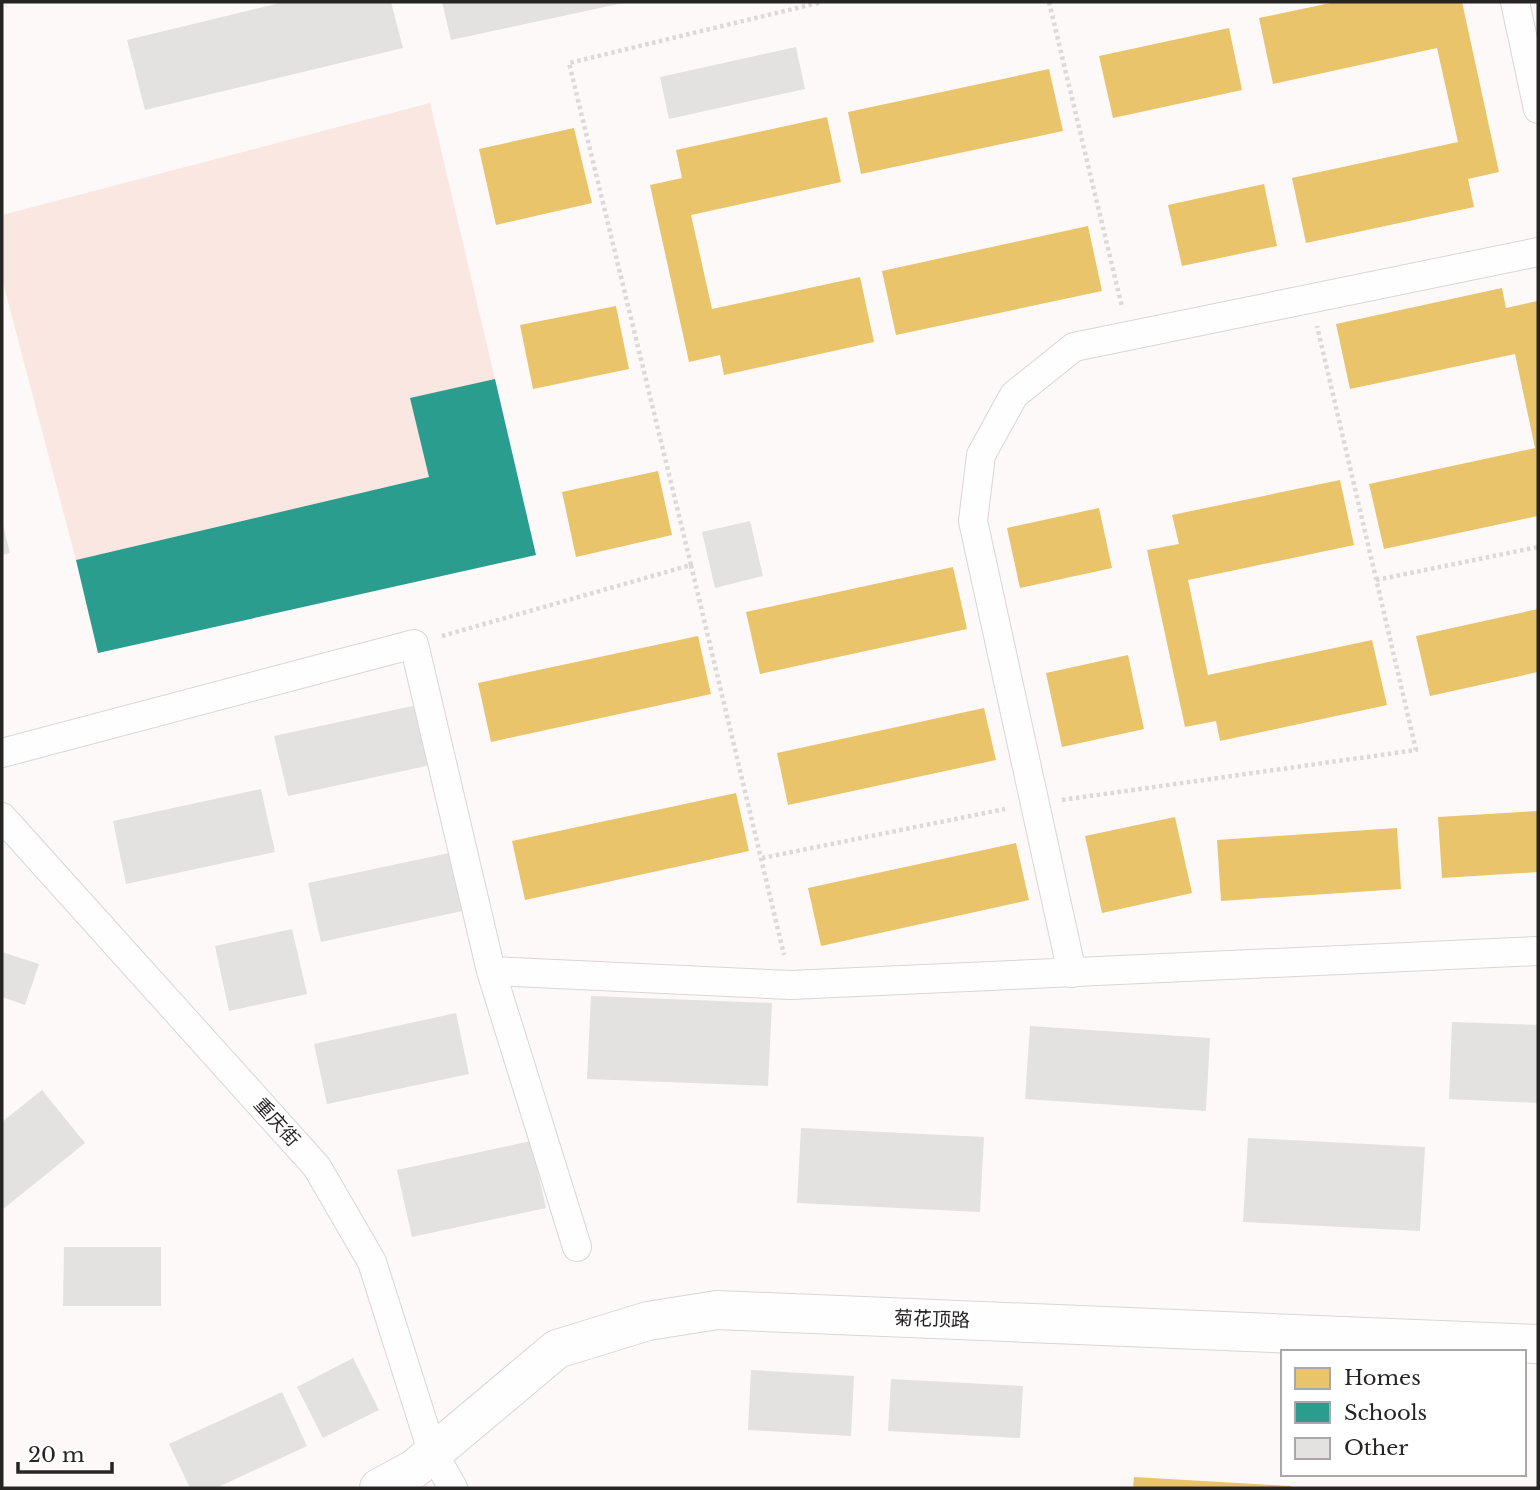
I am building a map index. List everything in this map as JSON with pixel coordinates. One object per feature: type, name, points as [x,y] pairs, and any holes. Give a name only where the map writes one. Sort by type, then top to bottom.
[{"type":"street","points":[[1515,2],[1538,109]]},
{"type":"street","points":[[1072,973],[973,521],[981,455],[1014,395],[1073,347],[1538,252]]},
{"type":"street","points":[[2,753],[414,644],[491,971],[577,1247]]},
{"type":"street","name":"重庆街","points":[[2,817],[317,1167],[372,1262],[432,1451],[453,1488]]},
{"type":"street","points":[[491,971],[791,985],[1538,951]]},
{"type":"street","name":"菊花顶路","points":[[379,1488],[414,1469],[432,1451],[557,1349],[648,1321],[717,1310],[1538,1344]]},
{"type":"path","points":[[791,985],[569,63],[822,2]]},
{"type":"path","points":[[1049,2],[1129,335]]},
{"type":"path","points":[[762,858],[1035,803],[1416,750],[1311,298]]},
{"type":"path","points":[[1376,580],[1538,547]]},
{"type":"path","points":[[414,644],[691,565]]},
{"type":"shaded area","points":[[430,103],[495,379],[429,477],[76,560],[2,279],[2,215]]},
{"type":"building: Homes","points":[[1335,2],[1462,2],[1499,172],[1468,179],[1474,207],[1306,243],[1292,178],[1458,142],[1437,48],[1273,84],[1259,18]]},
{"type":"building: Homes","points":[[1229,28],[1242,90],[1113,118],[1099,56]]},
{"type":"building: Homes","points":[[1049,69],[1063,131],[861,174],[848,112]]},
{"type":"building: Homes","points":[[827,117],[841,182],[691,215],[712,309],[860,277],[874,342],[724,375],[720,355],[689,362],[650,185],[682,178],[676,150]]},
{"type":"building: Homes","points":[[574,128],[592,203],[496,225],[479,149]]},
{"type":"building: Homes","points":[[1264,184],[1277,246],[1182,266],[1168,205]]},
{"type":"building: Homes","points":[[1088,226],[1102,291],[896,335],[882,271]]},
{"type":"building: Homes","points":[[1502,288],[1506,308],[1537,301],[1538,305],[1538,516],[1384,549],[1369,484],[1535,448],[1515,354],[1350,389],[1336,324]]},
{"type":"building: Homes","points":[[616,306],[629,369],[533,389],[520,325]]},
{"type":"building: Homes","points":[[658,471],[672,535],[576,557],[562,492]]},
{"type":"building: Homes","points":[[1340,480],[1354,545],[1188,580],[1208,675],[1372,640],[1387,705],[1220,741],[1216,721],[1185,727],[1147,550],[1179,544],[1172,515]]},
{"type":"building: Homes","points":[[1099,508],[1112,568],[1020,588],[1007,528]]},
{"type":"building: Homes","points":[[953,567],[967,629],[760,674],[746,612]]},
{"type":"building: Homes","points":[[1538,609],[1538,672],[1430,696],[1416,636]]},
{"type":"building: Homes","points":[[698,636],[711,694],[491,742],[478,683]]},
{"type":"building: Homes","points":[[1128,655],[1144,729],[1062,747],[1046,673]]},
{"type":"building: Homes","points":[[984,708],[996,760],[788,805],[777,753]]},
{"type":"building: Homes","points":[[736,793],[749,851],[525,900],[512,841]]},
{"type":"building: Homes","points":[[1538,811],[1538,872],[1442,878],[1438,817]]},
{"type":"building: Homes","points":[[1175,817],[1192,893],[1102,913],[1085,836]]},
{"type":"building: Homes","points":[[1397,828],[1401,889],[1221,901],[1217,840]]},
{"type":"building: Homes","points":[[1016,843],[1029,900],[821,946],[808,888]]},
{"type":"building: Homes","points":[[1134,1477],[1291,1486],[1291,1488],[1133,1488]]},
{"type":"building: Schools","points":[[495,379],[536,555],[98,653],[76,560],[429,477],[410,398]]},
{"type":"building: Other","points":[[284,2],[391,2],[403,48],[145,110],[127,40]]},
{"type":"building: Other","points":[[442,2],[623,2],[623,3],[451,40]]},
{"type":"building: Other","points":[[796,47],[805,89],[669,119],[660,77]]},
{"type":"building: Other","points":[[2,521],[10,553],[2,555]]},
{"type":"building: Other","points":[[750,521],[763,576],[715,588],[702,532]]},
{"type":"building: Other","points":[[417,705],[431,765],[288,796],[274,736]]},
{"type":"building: Other","points":[[261,789],[275,852],[126,884],[113,821]]},
{"type":"building: Other","points":[[449,853],[462,911],[321,942],[308,883]]},
{"type":"building: Other","points":[[292,929],[307,994],[229,1011],[215,946]]},
{"type":"building: Other","points":[[2,952],[39,964],[25,1005],[2,997]]},
{"type":"building: Other","points":[[591,996],[772,1003],[768,1086],[587,1079]]},
{"type":"building: Other","points":[[456,1013],[469,1074],[327,1104],[314,1044]]},
{"type":"building: Other","points":[[1452,1022],[1538,1025],[1538,1103],[1449,1099]]},
{"type":"building: Other","points":[[1030,1026],[1210,1038],[1206,1111],[1025,1099]]},
{"type":"building: Other","points":[[42,1090],[85,1143],[2,1210],[2,1122]]},
{"type":"building: Other","points":[[801,1128],[984,1137],[980,1212],[797,1203]]},
{"type":"building: Other","points":[[1248,1138],[1425,1147],[1420,1231],[1243,1222]]},
{"type":"building: Other","points":[[531,1141],[546,1208],[412,1237],[397,1170]]},
{"type":"building: Other","points":[[64,1247],[161,1247],[161,1306],[63,1306]]},
{"type":"building: Other","points":[[353,1358],[379,1410],[323,1438],[297,1387]]},
{"type":"building: Other","points":[[751,1370],[854,1376],[851,1436],[748,1430]]},
{"type":"building: Other","points":[[891,1379],[1023,1386],[1020,1438],[888,1431]]},
{"type":"building: Other","points":[[282,1392],[307,1446],[216,1488],[190,1488],[169,1444]]}]
